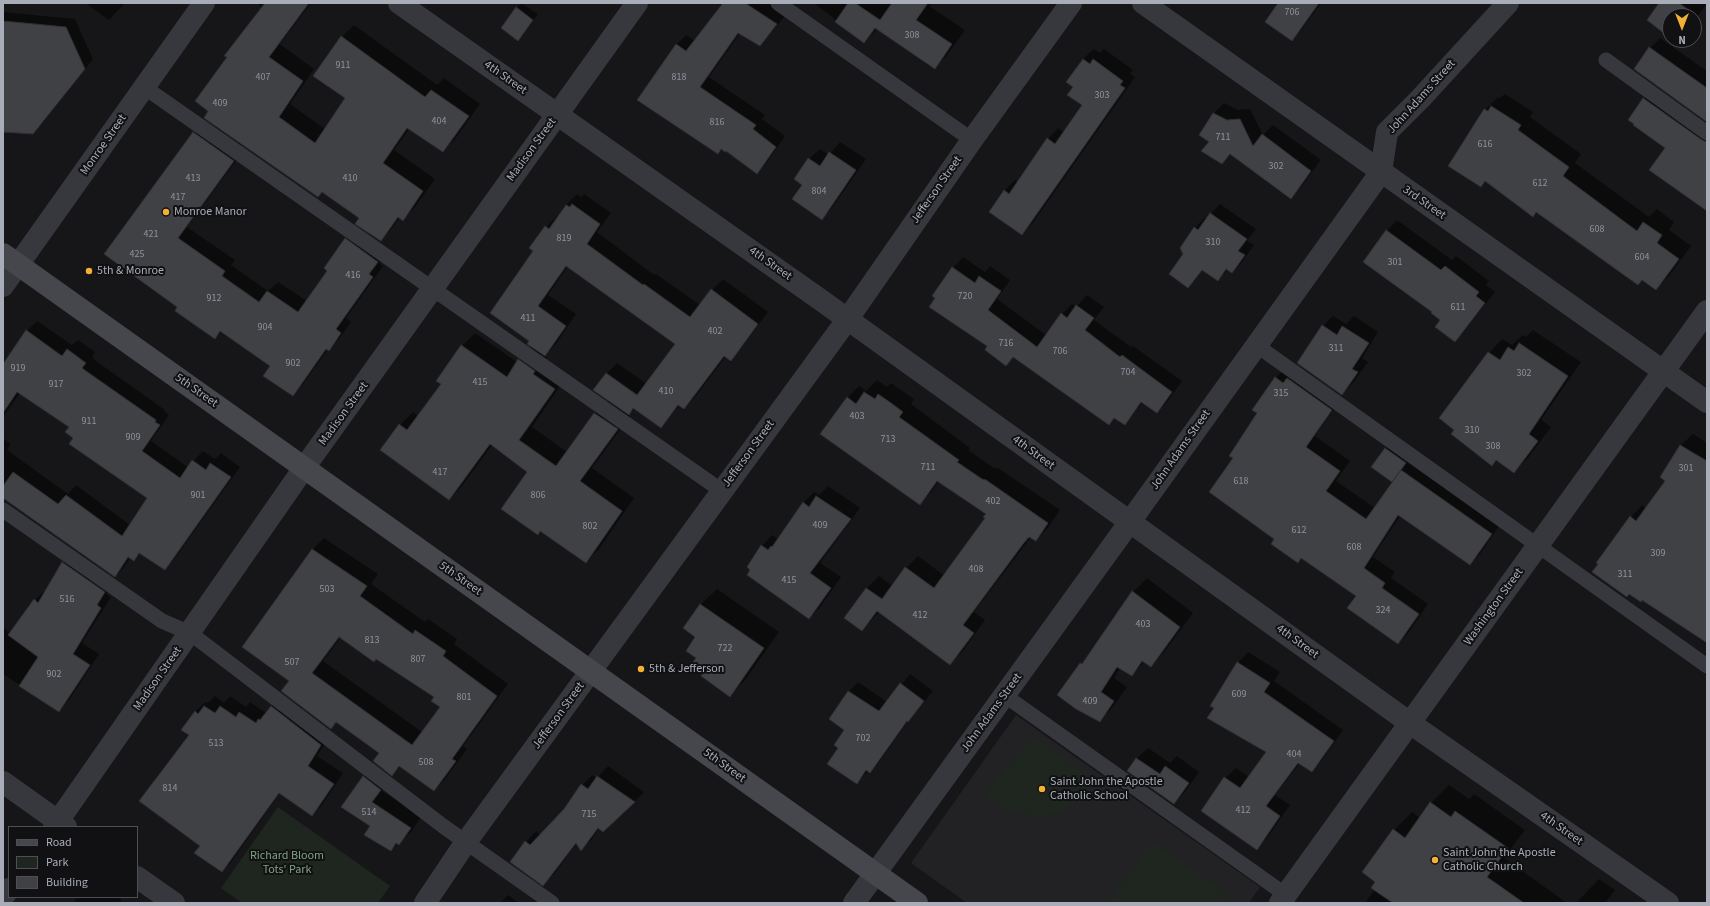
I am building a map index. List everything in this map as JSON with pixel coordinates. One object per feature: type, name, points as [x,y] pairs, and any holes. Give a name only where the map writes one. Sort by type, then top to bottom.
[{"type":"main road","name":"5th Street","points":[[10,259],[917,903]]},
{"type":"street","name":"Monroe Street","points":[[3,286],[10,259],[144,87],[204,3]]},
{"type":"street","name":"4th Street","points":[[399,3],[847,320],[1410,723],[1668,903]]},
{"type":"street","name":"Madison Street","points":[[59,825],[304,468],[637,3]]},
{"type":"street","name":"Jefferson Street","points":[[425,903],[466,842],[847,320],[972,140],[1071,3]]},
{"type":"street","name":"3rd Street","points":[[1143,3],[1707,402]]},
{"type":"street","name":"John Adams Street","points":[[854,903],[1130,522],[1380,172],[1387,132],[1421,98],[1508,3]]},
{"type":"street","name":"Washington Street","points":[[1283,899],[1707,311]]},
{"type":"street","points":[[3,782],[59,825]]},
{"type":"street","points":[[138,878],[174,903]]},
{"type":"lane","points":[[778,3],[972,140]]},
{"type":"lane","points":[[1606,60],[1707,133]]},
{"type":"lane","points":[[144,87],[722,491]]},
{"type":"lane","points":[[1256,345],[1707,666]]},
{"type":"lane","points":[[3,510],[162,621],[190,633],[443,826],[552,903]]},
{"type":"lane","points":[[1004,695],[1283,899]]},
{"type":"shaded area","name":"Saint John the Apostle Catholic School","points":[[1016,715],[1260,887],[1249,903],[967,903],[911,863]]},
{"type":"green space","points":[[1041,741],[1095,782],[1081,799],[1058,813],[1035,817],[1007,810],[984,796],[1026,742]]},
{"type":"green space","name":"Richard Bloom Tots' Park","points":[[278,807],[390,886],[378,903],[242,903],[221,888]]},
{"type":"green space","points":[[1152,841],[1228,895],[1222,903],[1108,903]]},
{"type":"building","points":[[265,3],[309,3],[269,57],[303,81],[279,117],[315,143],[345,98],[313,76],[341,36],[425,97],[431,90],[469,116],[443,152],[407,128],[383,163],[423,191],[403,221],[398,217],[381,241],[355,224],[359,218],[322,192],[318,197],[204,118],[208,111],[195,101],[227,57],[224,56]]},
{"type":"building","points":[[723,3],[745,3],[777,24],[760,46],[738,33],[700,87],[756,125],[753,129],[776,147],[757,174],[726,151],[725,152],[721,149],[718,154],[637,100],[676,44],[686,51]]},
{"type":"building","points":[[848,3],[855,3],[880,20],[892,3],[928,3],[916,20],[952,44],[935,69],[875,28],[864,43],[835,22]]},
{"type":"building","points":[[1278,3],[1319,3],[1292,41],[1265,22]]},
{"type":"building","points":[[1659,3],[1679,3],[1686,8],[1662,8],[1662,32],[1647,20]]},
{"type":"building","points":[[516,7],[533,20],[518,41],[501,28]]},
{"type":"building","points":[[3,21],[66,27],[85,69],[33,134],[3,132]]},
{"type":"building","points":[[1649,47],[1707,88],[1707,122],[1634,69]]},
{"type":"building","points":[[1083,59],[1090,64],[1093,59],[1123,81],[1120,85],[1125,88],[1022,235],[989,212],[1004,190],[1009,194],[1047,138],[1055,144],[1082,105],[1067,95],[1073,87],[1066,82]]},
{"type":"building","points":[[1643,98],[1707,142],[1707,211],[1649,170],[1665,148],[1628,120]]},
{"type":"building","points":[[1491,106],[1521,125],[1518,130],[1569,167],[1563,176],[1637,231],[1643,222],[1662,235],[1657,243],[1679,259],[1656,290],[1642,280],[1638,285],[1536,212],[1533,217],[1485,181],[1481,187],[1448,166],[1484,109],[1488,111]]},
{"type":"building","points":[[1213,113],[1227,120],[1240,119],[1253,146],[1262,134],[1311,171],[1291,199],[1230,154],[1222,164],[1201,151],[1209,142],[1199,135]]},
{"type":"building","points":[[193,132],[234,161],[178,238],[225,271],[222,276],[259,302],[267,291],[298,312],[327,271],[324,268],[345,238],[378,262],[369,274],[373,277],[336,329],[341,333],[329,351],[326,349],[293,396],[263,376],[270,366],[220,331],[215,339],[175,311],[177,307],[104,254]]},
{"type":"building","points":[[829,152],[856,170],[822,220],[792,199],[802,185],[794,179],[808,158],[820,166]]},
{"type":"building","points":[[572,204],[600,224],[587,244],[690,317],[711,289],[758,324],[731,361],[724,356],[684,409],[678,405],[661,428],[633,408],[629,415],[593,390],[606,373],[637,395],[675,344],[566,266],[538,306],[566,326],[545,356],[527,344],[529,341],[490,313],[533,251],[529,248],[545,226],[549,229],[566,205],[570,207]]},
{"type":"building","points":[[1210,213],[1247,239],[1238,251],[1245,255],[1232,273],[1226,269],[1218,281],[1202,270],[1188,288],[1169,274],[1183,254],[1180,248],[1194,227],[1198,230]]},
{"type":"building","points":[[1386,230],[1441,270],[1445,266],[1479,292],[1476,296],[1485,303],[1455,342],[1435,327],[1440,320],[1431,313],[1432,312],[1363,262]]},
{"type":"building","points":[[952,267],[975,283],[979,276],[1001,291],[988,310],[1037,347],[1061,313],[1067,318],[1076,305],[1094,318],[1085,330],[1120,357],[1122,355],[1172,392],[1157,413],[1141,402],[1125,425],[1114,418],[1109,425],[1013,357],[1006,366],[985,350],[987,346],[929,307],[935,298],[932,296]]},
{"type":"building","points":[[1322,325],[1337,335],[1342,326],[1369,343],[1352,369],[1358,372],[1342,395],[1297,363]]},
{"type":"building","points":[[26,330],[62,356],[67,349],[86,363],[82,368],[156,420],[155,422],[160,425],[142,451],[180,478],[192,460],[206,470],[210,463],[231,477],[165,570],[139,553],[134,561],[128,557],[115,577],[3,498],[3,486],[13,472],[58,504],[66,495],[122,536],[147,498],[69,444],[73,438],[65,432],[69,427],[17,392],[3,413],[3,364]]},
{"type":"building","points":[[1519,343],[1568,376],[1529,434],[1538,441],[1514,473],[1496,460],[1492,466],[1451,434],[1454,430],[1439,418],[1488,352],[1500,360],[1508,347],[1514,351]]},
{"type":"building","points":[[461,345],[507,377],[518,359],[535,371],[533,374],[555,389],[519,440],[556,466],[594,413],[618,429],[580,481],[622,511],[586,563],[540,531],[538,535],[501,509],[527,472],[490,444],[449,500],[380,450],[399,424],[407,430],[441,384],[436,381]]},
{"type":"building","points":[[1275,377],[1283,383],[1287,378],[1332,410],[1306,447],[1340,471],[1326,491],[1366,519],[1401,470],[1492,534],[1470,565],[1398,515],[1364,568],[1385,583],[1382,588],[1419,614],[1398,644],[1347,608],[1356,596],[1301,558],[1298,563],[1271,544],[1274,539],[1209,492],[1233,458],[1229,456],[1257,413],[1252,410]]},
{"type":"building","points":[[864,392],[875,399],[878,394],[891,403],[903,412],[899,417],[959,460],[957,462],[1048,523],[1036,541],[1029,537],[1023,544],[963,625],[974,633],[950,665],[877,611],[862,631],[844,618],[866,588],[882,599],[905,567],[934,588],[985,518],[983,517],[986,514],[937,481],[920,505],[820,434],[847,397],[856,404]]},
{"type":"building","points":[[1680,445],[1707,461],[1707,643],[1642,600],[1641,602],[1629,594],[1627,597],[1592,572],[1598,564],[1596,563],[1630,516],[1636,521],[1665,481],[1660,477]]},
{"type":"building","points":[[1385,448],[1406,463],[1392,482],[1371,467]]},
{"type":"building","points":[[816,496],[851,519],[810,573],[831,588],[809,619],[747,575],[750,570],[747,567],[761,545],[768,550],[771,546],[772,547],[803,502],[809,507]]},
{"type":"building","points":[[312,549],[367,586],[360,596],[413,634],[415,630],[446,651],[443,656],[497,696],[452,759],[456,761],[434,791],[399,766],[392,776],[373,761],[379,753],[336,722],[331,729],[281,691],[289,681],[242,647]],"holes":[[[339,637],[374,662],[376,659],[434,697],[431,701],[440,707],[412,745],[312,673]]]},
{"type":"building","points":[[62,562],[105,592],[97,605],[101,608],[73,654],[90,665],[59,712],[19,686],[38,657],[8,635],[34,599],[38,603]]},
{"type":"building","points":[[1132,591],[1180,627],[1151,667],[1142,661],[1132,676],[1117,667],[1101,692],[1114,701],[1100,722],[1076,709],[1057,695],[1080,663],[1082,664]]},
{"type":"building","points":[[700,604],[764,648],[730,697],[701,676],[705,670],[693,662],[696,658],[686,651],[695,637],[683,628]]},
{"type":"building","points":[[1237,662],[1270,683],[1264,692],[1334,741],[1312,772],[1298,763],[1266,806],[1280,816],[1257,850],[1201,811],[1224,777],[1240,788],[1266,752],[1207,718],[1214,708],[1210,706]]},
{"type":"building","points":[[900,683],[924,701],[908,722],[907,721],[870,773],[866,770],[857,784],[827,764],[838,748],[834,745],[844,730],[829,719],[848,691],[879,711]]},
{"type":"building","points":[[204,706],[215,713],[220,706],[236,717],[239,712],[256,723],[271,706],[321,745],[308,766],[334,784],[312,816],[279,793],[222,872],[194,853],[200,846],[139,801],[189,735],[181,730],[195,711],[198,714]]},
{"type":"building","points":[[1136,758],[1160,774],[1165,766],[1189,783],[1174,804],[1127,771]]},
{"type":"building","points":[[363,776],[381,790],[372,802],[411,828],[399,845],[396,843],[391,851],[364,835],[370,826],[341,807]]},
{"type":"building","points":[[597,776],[635,802],[603,832],[598,828],[581,851],[576,843],[543,886],[510,862],[525,841],[530,845],[564,809],[581,784],[588,789]]},
{"type":"building","name":"Saint John the Apostle Catholic Church","points":[[1430,802],[1451,817],[1455,811],[1508,848],[1487,877],[1524,903],[1393,903],[1371,888],[1375,882],[1362,872],[1393,829],[1405,838]]},
{"type":"place","name":"Monroe Manor","points":[[166,212]]},
{"type":"place","name":"5th & Monroe","points":[[89,271]]},
{"type":"place","name":"5th & Jefferson","points":[[641,669]]},
{"type":"place","name":"Saint John the Apostle Catholic School","points":[[1042,789]]},
{"type":"place","name":"Saint John the Apostle Catholic Church","points":[[1435,860]]}]
